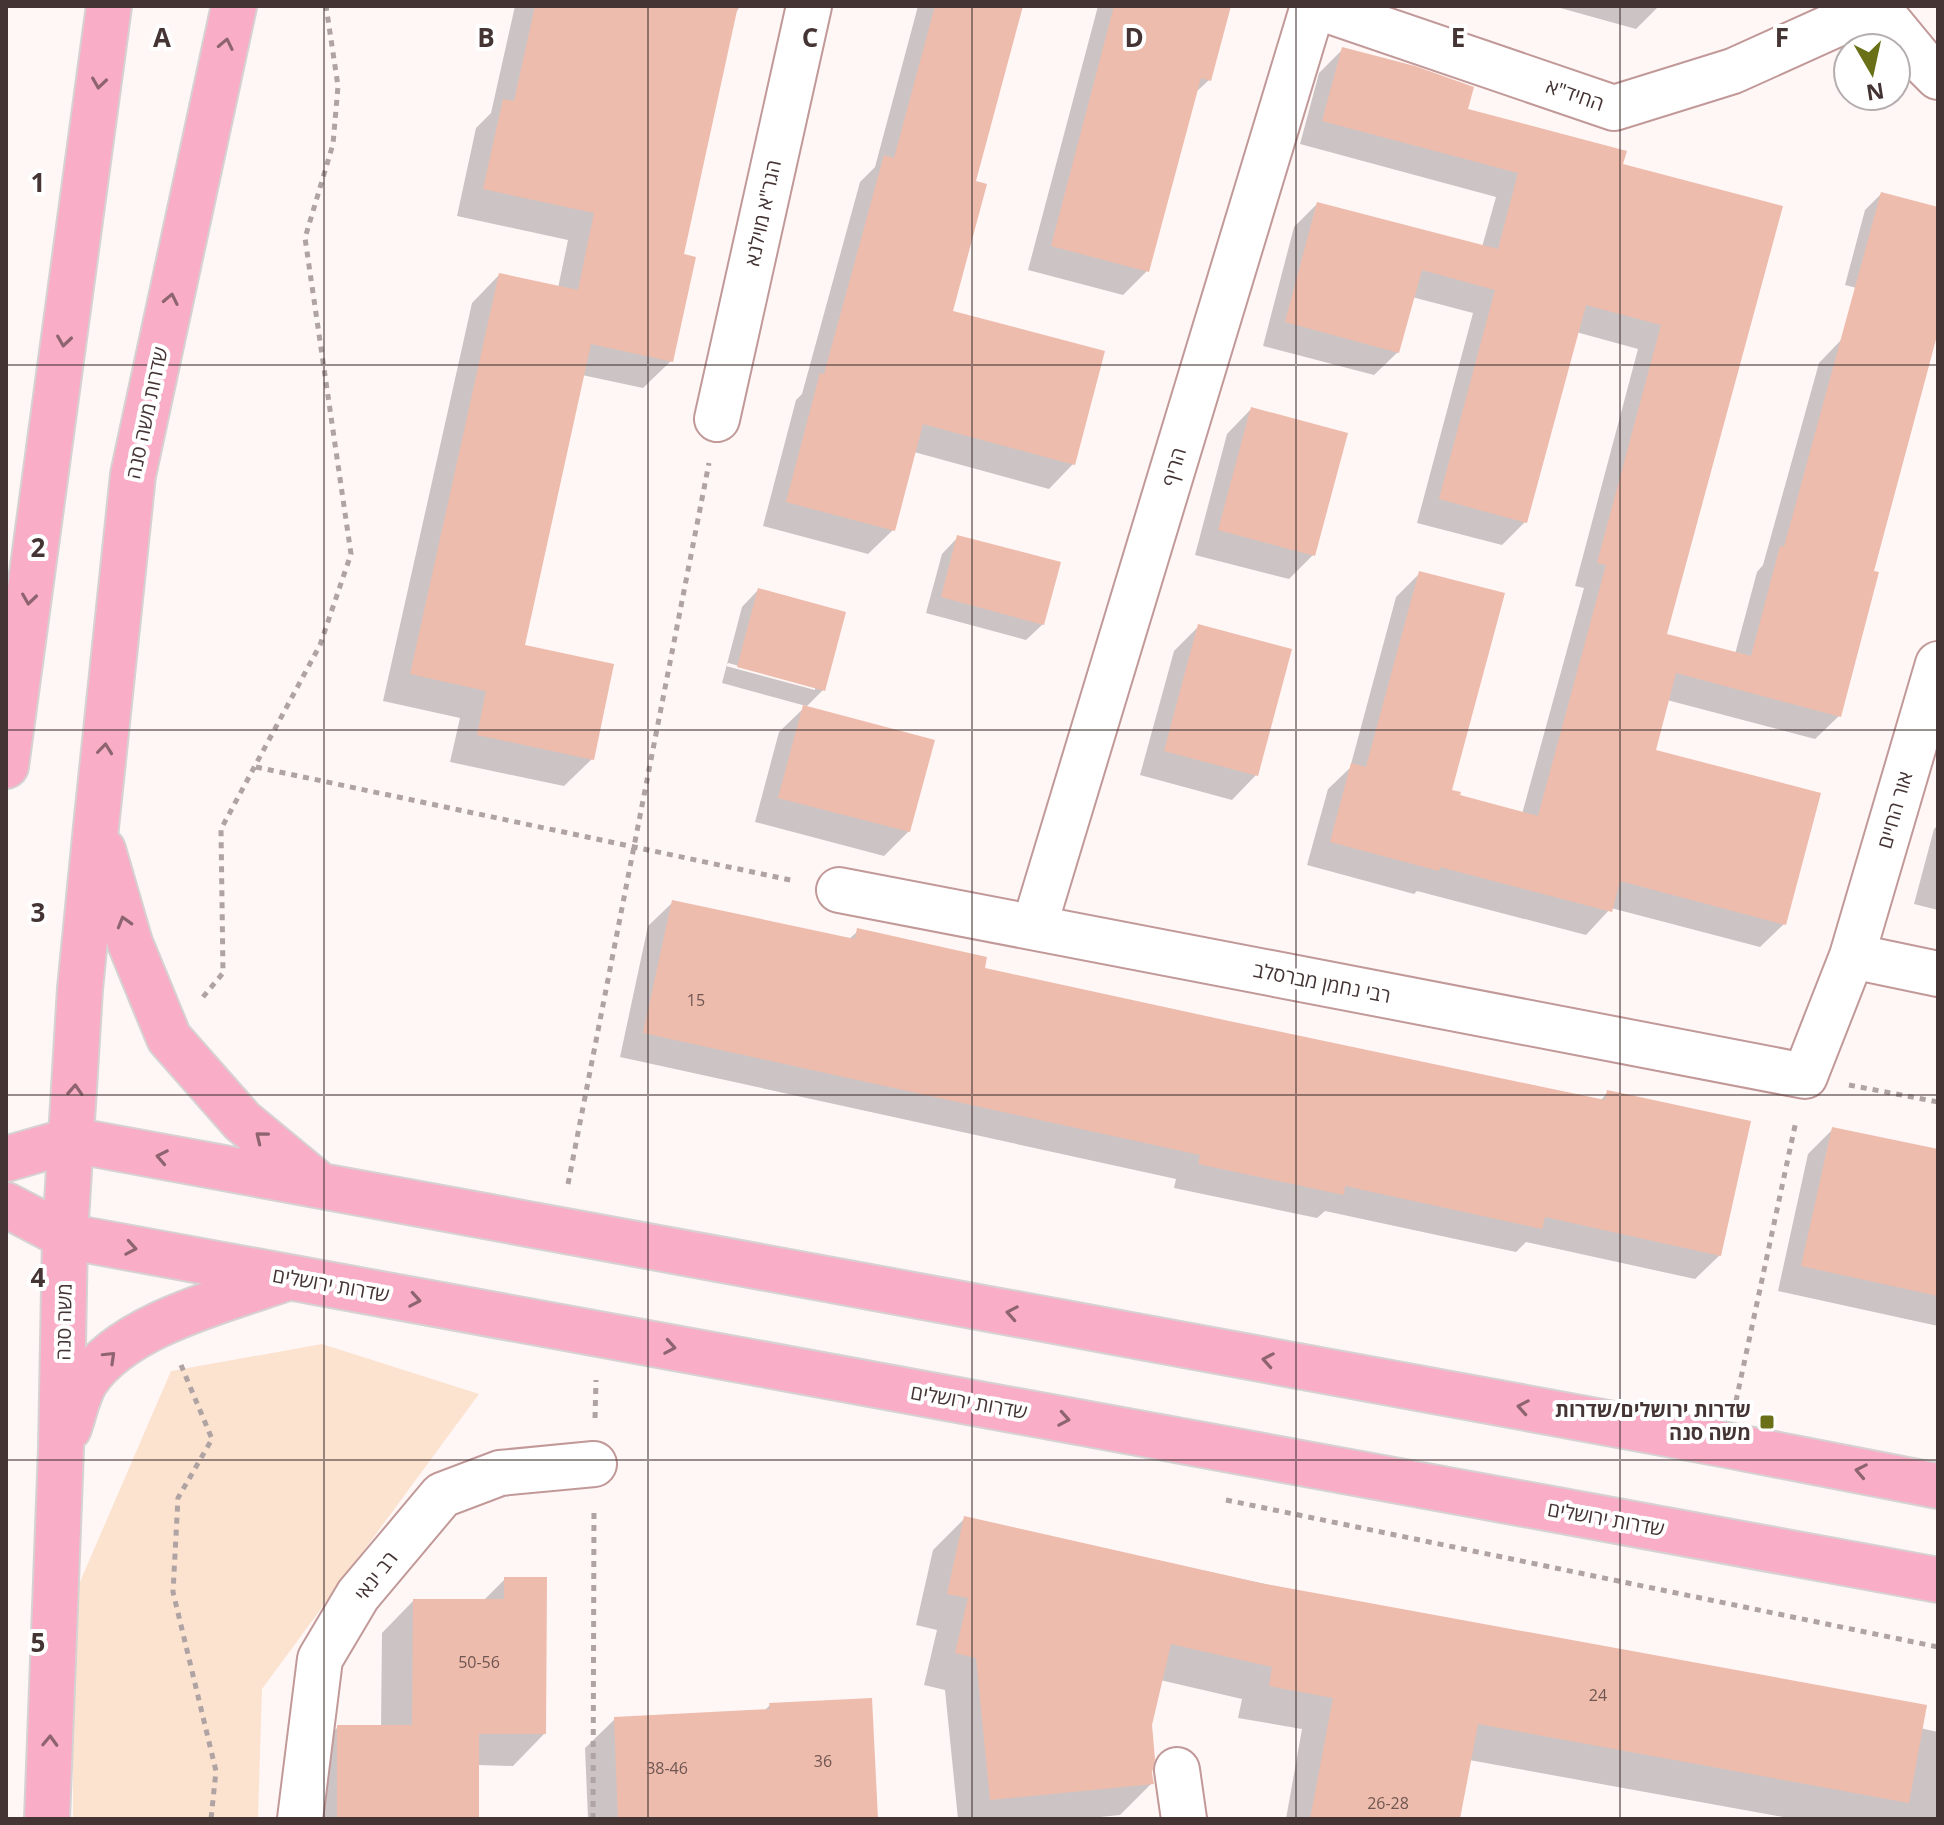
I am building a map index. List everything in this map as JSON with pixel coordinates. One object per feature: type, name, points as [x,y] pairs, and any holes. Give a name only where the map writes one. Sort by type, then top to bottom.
[{"type":"main road","points":[[6,766],[109,6]]},
{"type":"main road","name":"שדרות משה סנה","points":[[96,827],[133,475],[234,6]]},
{"type":"main road","points":[[96,827],[130,943],[169,1038],[242,1121],[322,1187]]},
{"type":"main road","name":"משה סנה","points":[[47,1819],[61,1449],[65,1236],[80,989],[96,827]]},
{"type":"main road","points":[[6,1159],[72,1140],[1938,1486]]},
{"type":"main road","name":"שדרות ירושלים","points":[[6,1205],[65,1236],[1938,1580]]},
{"type":"main road","points":[[61,1449],[86,1382],[117,1349],[164,1323],[290,1277]]},
{"type":"street","name":"הגר\"א מוילנא","points":[[717,419],[809,6]]},
{"type":"street","name":"החיד\"א","points":[[1314,6],[1614,108],[1733,71],[1876,6]]},
{"type":"street","name":"הריף","points":[[1034,927],[1314,6]]},
{"type":"street","points":[[1876,6],[1938,77]]},
{"type":"street","name":"אור החיים","points":[[1805,1076],[1852,956],[1938,664]]},
{"type":"street","name":"רבי נחמן מברסלב","points":[[839,890],[1805,1076]]},
{"type":"street","points":[[1852,956],[1938,974]]},
{"type":"street","name":"רב ינאי","points":[[300,1819],[320,1659],[358,1595],[442,1495],[500,1473],[594,1464]]},
{"type":"street","points":[[1177,1770],[1184,1819]]},
{"type":"path","points":[[169,1038],[223,973],[221,829],[320,645],[351,554],[305,238],[333,144],[337,101],[338,86],[326,6]]},
{"type":"path","points":[[559,1230],[717,419]]},
{"type":"path","points":[[256,767],[839,890]]},
{"type":"path","points":[[1727,1445],[1805,1076],[1938,1102]]},
{"type":"path","points":[[164,1323],[212,1439],[178,1498],[173,1592],[216,1771],[211,1819]]},
{"type":"path","points":[[593,1819],[596,1374]]},
{"type":"path","points":[[1220,1499],[1938,1647]]},
{"type":"shaded area","points":[[322,1344],[479,1394],[262,1689],[258,1819],[73,1819],[73,1598],[171,1371]]},
{"type":"building","points":[[535,6],[738,6],[684,254],[696,257],[673,362],[591,344],[525,645],[614,664],[594,760],[477,735],[486,691],[410,674],[499,273],[578,290],[594,213],[483,189],[503,99],[514,101]]},
{"type":"building","points":[[935,6],[1023,6],[976,181],[987,184],[953,311],[1105,351],[1075,465],[923,424],[895,531],[786,502],[884,155],[894,158]]},
{"type":"building","points":[[1114,6],[1231,6],[1211,81],[1201,78],[1149,272],[1051,246]]},
{"type":"building","points":[[1342,47],[1415,66],[1474,87],[1468,109],[1627,151],[1623,164],[1783,206],[1667,634],[1751,656],[1881,192],[1938,207],[1938,332],[1874,571],[1879,572],[1841,717],[1676,673],[1656,750],[1821,793],[1786,925],[1620,881],[1612,912],[1330,842],[1351,763],[1366,767],[1419,571],[1505,593],[1452,790],[1461,792],[1460,795],[1538,816],[1606,565],[1597,563],[1661,325],[1586,305],[1527,523],[1439,499],[1495,290],[1422,270],[1399,353],[1285,322],[1317,202],[1498,249],[1518,173],[1322,121]]},
{"type":"building","points":[[1251,407],[1348,433],[1315,556],[1218,530]]},
{"type":"building","points":[[957,535],[1061,562],[1044,625],[941,597]]},
{"type":"building","points":[[758,588],[846,612],[825,691],[737,667]]},
{"type":"building","points":[[1198,624],[1292,649],[1258,776],[1164,751]]},
{"type":"building","points":[[803,705],[935,740],[910,832],[778,798]]},
{"type":"building","points":[[672,900],[855,939],[857,928],[987,957],[985,968],[1229,1021],[1605,1100],[1607,1090],[1751,1121],[1721,1256],[1545,1217],[1542,1229],[1345,1186],[1344,1195],[1198,1164],[1200,1155],[643,1033]]},
{"type":"building","points":[[1832,1127],[1938,1149],[1938,1296],[1801,1266]]},
{"type":"building","points":[[964,1516],[1260,1583],[1927,1705],[1909,1803],[1478,1724],[1460,1819],[1310,1819],[1333,1698],[1269,1686],[1272,1667],[1171,1644],[1152,1725],[1154,1784],[990,1800],[976,1658],[955,1653],[968,1598],[947,1594]]},
{"type":"building","points":[[504,1577],[547,1577],[546,1734],[479,1734],[479,1819],[337,1819],[337,1725],[412,1725],[413,1599],[504,1599]]},
{"type":"building","points":[[872,1698],[878,1819],[618,1819],[614,1717],[770,1709],[769,1703]]},
{"type":"place","name":"שדרות ירושלים/שדרות משה סנה","points":[[1767,1422]]}]
